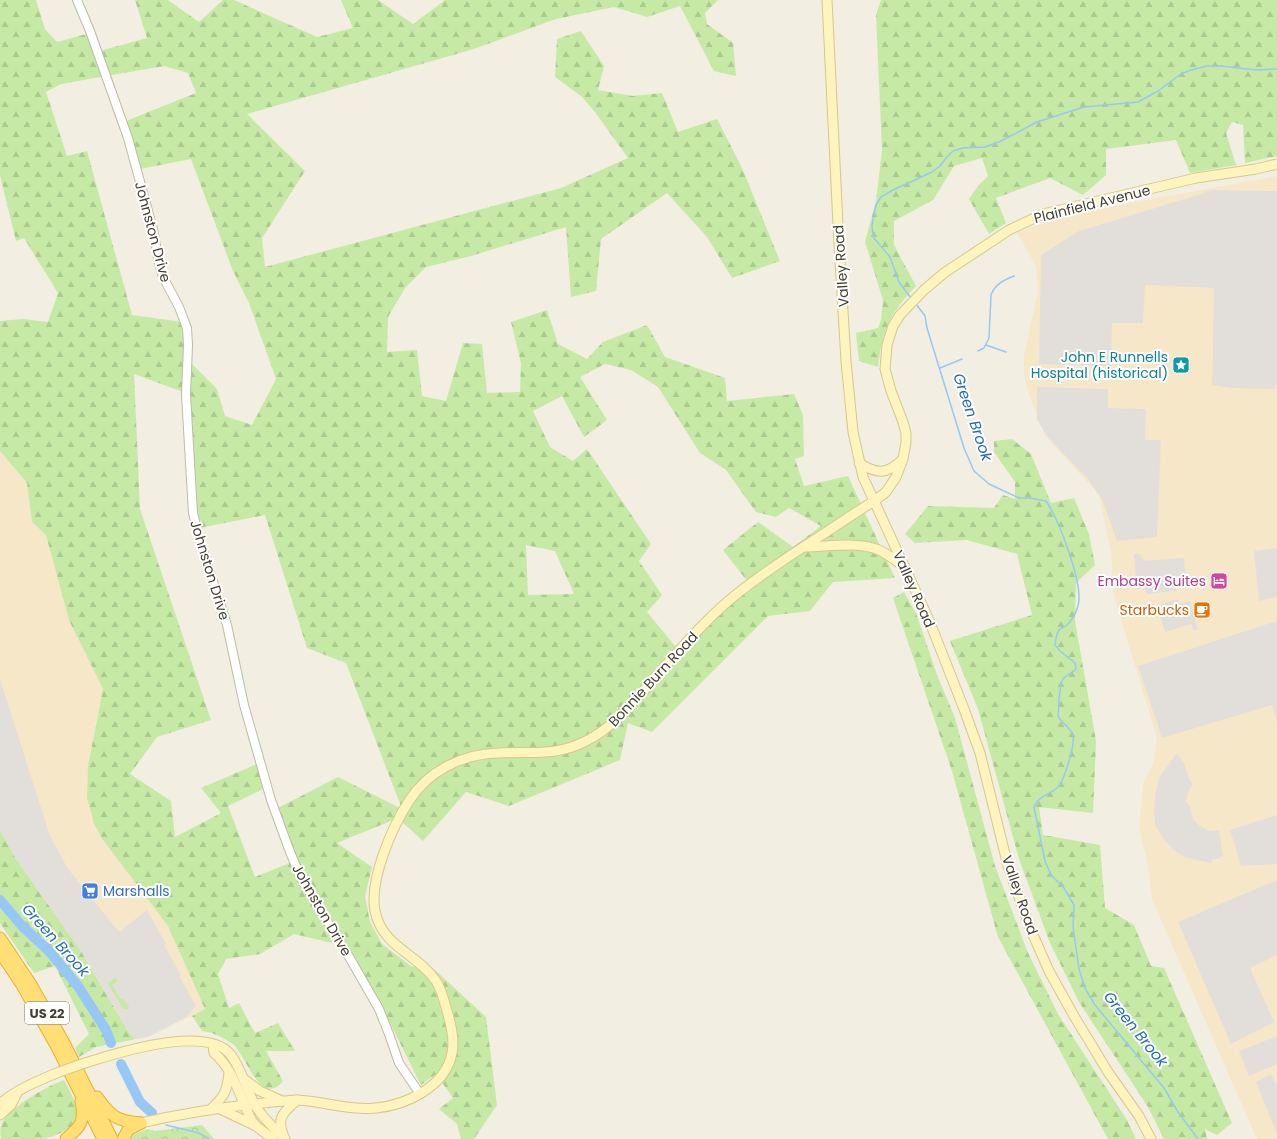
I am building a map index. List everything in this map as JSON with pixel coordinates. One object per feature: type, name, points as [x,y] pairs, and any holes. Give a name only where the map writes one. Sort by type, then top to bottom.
[{"type":"highway","name":"US 22","points":[[0,938],[30,983],[64,1043],[103,1139]]},
{"type":"highway","name":"US 22","points":[[0,952],[26,992],[56,1047],[112,1139]]},
{"type":"highway","points":[[66,1139],[76,1131],[83,1120],[84,1091],[96,1096],[109,1112],[119,1120],[146,1122]]},
{"type":"highway","points":[[123,1139],[128,1130],[146,1122]]},
{"type":"main road","name":"Valley Road","points":[[826,0],[846,361],[853,432],[859,463],[874,501],[929,620],[980,753],[1008,866],[1030,928],[1049,971],[1074,1016],[1108,1072],[1139,1116],[1151,1139]]},
{"type":"main road","name":"Plainfield Avenue","points":[[874,501],[886,492],[896,477],[903,460],[906,442],[906,432],[885,369],[887,345],[893,326],[909,305],[918,295],[944,273],[977,250],[1019,224],[1043,214],[1196,178],[1261,168],[1277,164]]},
{"type":"main road","points":[[859,463],[871,470],[881,472],[894,468],[903,460]]},
{"type":"main road","name":"Bonnie Burn Road","points":[[146,1122],[168,1116],[255,1104],[297,1100],[371,1109],[398,1104],[420,1094],[436,1082],[450,1062],[453,1045],[449,1018],[440,990],[435,981],[420,965],[393,944],[379,923],[375,911],[375,883],[379,864],[392,833],[408,802],[426,779],[450,765],[470,757],[496,753],[549,752],[564,750],[599,735],[623,714],[690,638],[728,602],[804,547],[874,501]]},
{"type":"main road","points":[[804,547],[861,546],[872,548],[881,551],[906,568]]},
{"type":"main road","points":[[0,1104],[17,1091],[32,1083],[84,1063],[161,1044],[186,1041],[204,1042],[220,1045],[229,1052],[255,1104],[269,1124],[285,1138]]},
{"type":"main road","points":[[213,1044],[214,1053],[223,1061],[244,1106],[256,1126]]},
{"type":"main road","points":[[210,1110],[224,1096],[229,1072]]},
{"type":"main road","points":[[243,1078],[260,1091],[284,1101]]},
{"type":"main road","points":[[0,1115],[11,1104],[17,1091]]},
{"type":"main road","points":[[285,1138],[281,1130],[280,1118],[297,1100]]},
{"type":"main road","points":[[220,1109],[256,1126],[273,1139]]},
{"type":"street","name":"Johnston Drive","points":[[76,0],[90,31],[128,138],[153,229],[163,278],[179,307],[187,328],[188,345],[186,396],[193,513],[200,541],[227,625],[244,705],[271,800],[302,880],[348,955],[378,1009],[399,1063],[420,1094]]},
{"type":"shaded area","points":[[1277,176],[1277,1139],[1257,1139],[1152,899],[1147,861],[1139,827],[1144,781],[1153,764],[1157,738],[1114,596],[1111,552],[1099,495],[1046,437],[1029,395],[1024,376],[1024,356],[1038,290],[1036,266],[1017,233],[1064,215]]},
{"type":"shaded area","points":[[1212,190],[1277,191],[1277,384],[1275,389],[1231,388],[1212,385],[1214,288],[1145,285],[1143,323],[1112,323],[1111,366],[1039,364],[1041,255],[1079,231]]},
{"type":"shaded area","points":[[1037,387],[1108,389],[1108,408],[1146,409],[1145,440],[1161,440],[1157,537],[1117,541],[1102,499],[1088,479],[1045,433],[1037,419]]},
{"type":"shaded area","points":[[0,451],[27,483],[32,522],[46,535],[69,620],[103,689],[93,736],[94,823],[103,840],[168,926],[205,1009],[148,1037],[136,1039],[81,951],[16,859],[0,830]]},
{"type":"shaded area","points":[[1277,548],[1277,597],[1259,601],[1254,551]]},
{"type":"shaded area","points":[[1134,554],[1139,554],[1145,561],[1184,558],[1186,583],[1175,584],[1176,591],[1146,594],[1145,588],[1137,589]]},
{"type":"shaded area","points":[[1178,599],[1180,604],[1189,601],[1198,630],[1194,631],[1191,624],[1165,632],[1157,605]]},
{"type":"shaded area","points":[[1277,621],[1277,722],[1272,705],[1162,738],[1138,666]]},
{"type":"shaded area","points":[[0,679],[50,836],[68,869],[119,932],[147,910],[166,944],[164,945],[181,975],[179,976],[196,1006],[186,1017],[148,1037],[136,1039],[128,1031],[81,951],[16,859],[0,830]],"holes":[[[116,977],[118,981],[112,985],[121,999],[123,998],[130,1008],[127,1010],[123,1009],[108,984]]]},
{"type":"shaded area","points":[[1177,753],[1184,763],[1190,781],[1193,784],[1188,792],[1186,802],[1190,806],[1193,819],[1200,826],[1209,831],[1219,830],[1223,856],[1218,859],[1212,859],[1212,863],[1187,858],[1172,849],[1155,825],[1155,795],[1159,778]]},
{"type":"shaded area","points":[[1277,815],[1277,864],[1241,866],[1230,830]]},
{"type":"shaded area","points":[[1277,880],[1277,955],[1250,968],[1274,1022],[1231,1044],[1178,922]]},
{"type":"shaded area","points":[[1277,1036],[1277,1064],[1249,1076],[1239,1051]]},
{"type":"shaded area","points":[[1271,1074],[1277,1086],[1277,1134],[1256,1082]]},
{"type":"green space","points":[[0,0],[36,0],[45,29],[57,42],[90,33],[96,52],[147,38],[135,0],[168,0],[199,22],[223,0],[234,0],[317,37],[353,28],[341,0],[378,0],[413,24],[444,1],[443,0],[718,0],[705,13],[707,24],[733,43],[736,76],[714,71],[680,6],[647,17],[614,7],[556,19],[474,49],[247,114],[305,171],[262,238],[265,267],[561,188],[628,158],[595,112],[581,96],[555,77],[557,39],[581,31],[604,66],[598,90],[633,96],[662,93],[678,132],[717,119],[742,168],[780,261],[732,278],[707,237],[667,193],[601,239],[596,291],[571,297],[566,227],[471,256],[426,267],[405,288],[388,317],[387,352],[417,350],[422,396],[446,401],[463,343],[482,344],[487,393],[520,392],[521,363],[511,322],[547,310],[558,344],[587,359],[603,342],[647,325],[665,357],[725,378],[727,401],[794,394],[803,415],[804,456],[795,459],[804,486],[848,476],[895,578],[833,582],[810,611],[768,616],[652,732],[628,723],[620,760],[509,806],[466,792],[423,841],[398,818],[337,843],[372,867],[365,896],[370,922],[382,944],[411,966],[435,970],[486,1017],[497,1105],[474,1139],[461,1139],[457,1124],[439,1109],[453,1098],[436,1074],[421,1085],[386,1015],[349,947],[294,934],[260,954],[226,959],[218,974],[229,1008],[239,1003],[255,1033],[278,1023],[295,1051],[266,1051],[283,1081],[275,1088],[268,1088],[261,1084],[234,1045],[218,1035],[203,1031],[192,1016],[205,1009],[168,926],[103,840],[94,823],[87,798],[88,766],[103,689],[69,620],[46,535],[32,522],[27,483],[0,451],[0,321],[23,319],[48,322],[58,293],[24,238],[16,241],[0,175]],"holes":[[[164,66],[188,73],[196,93],[121,123],[135,170],[191,159],[233,271],[249,303],[276,379],[252,425],[225,416],[217,389],[185,357],[183,322],[132,315],[87,151],[67,156],[46,92],[61,84]],[[605,364],[631,370],[658,387],[700,453],[726,470],[756,512],[776,517],[789,508],[821,526],[793,547],[758,522],[723,550],[751,586],[737,596],[680,652],[647,612],[662,595],[639,561],[651,544],[587,449],[573,461],[550,447],[533,411],[562,396],[584,437],[607,420],[580,377]],[[134,374],[183,392],[194,529],[265,515],[307,648],[346,663],[402,809],[338,777],[272,811],[292,862],[255,877],[228,806],[265,788],[257,764],[201,788],[221,813],[175,837],[171,801],[130,774],[157,737],[211,720],[140,509]],[[526,545],[555,551],[574,594],[528,595]]]},
{"type":"green space","points":[[881,0],[1277,0],[1277,156],[1245,163],[1243,125],[1232,122],[1226,133],[1236,165],[1190,173],[1176,140],[1106,149],[1106,175],[1083,195],[1050,178],[996,198],[1006,223],[989,234],[969,199],[978,186],[988,176],[982,158],[954,166],[933,200],[894,221],[894,245],[916,286],[893,314],[882,342],[878,367],[859,361],[856,333],[878,328],[881,320],[883,300],[865,242],[876,201],[882,150],[876,15]]},
{"type":"green space","points":[[1012,439],[1031,454],[1051,503],[1074,498],[1089,534],[1095,565],[1076,583],[1075,621],[1096,741],[1093,813],[1039,807],[1043,835],[1100,845],[1105,908],[1134,925],[1151,966],[1164,968],[1232,1123],[1217,1135],[1205,1129],[1207,1139],[1164,1139],[1148,1107],[1079,1002],[1050,943],[1019,859],[978,709],[950,641],[1032,615],[1017,554],[967,540],[915,543],[905,534],[928,506],[994,508],[1003,495],[1015,499],[1015,482],[994,452],[994,441]]},
{"type":"green space","points":[[904,592],[916,613],[937,675],[955,718],[995,866],[1028,953],[1058,1014],[1127,1120],[1136,1139],[1108,1139],[998,937],[952,771],[893,598]]},
{"type":"green space","points":[[0,830],[16,859],[81,951],[128,1031],[136,1039],[96,1047],[79,1057],[75,1048],[89,1034],[55,966],[34,973],[0,923]]},
{"type":"green space","points":[[116,977],[118,981],[113,985],[121,999],[123,998],[130,1008],[127,1010],[123,1009],[107,983]]},
{"type":"green space","points":[[64,1080],[73,1097],[76,1108],[76,1115],[71,1126],[54,1136],[47,1138],[1,1139],[0,1131],[2,1123],[13,1110],[39,1092]]},
{"type":"green space","points":[[202,1125],[214,1139],[131,1139],[133,1135],[147,1129],[155,1131]]},
{"type":"waterway","name":"Green Brook","points":[[911,298],[899,282],[890,257],[873,237],[872,225],[876,205],[881,197],[932,172],[940,166],[953,151],[963,148],[985,147],[999,142],[1037,122],[1084,107],[1138,102],[1158,91],[1181,74],[1191,70],[1207,66],[1256,70],[1277,69]]},
{"type":"waterway","points":[[978,351],[984,348],[989,338],[991,295],[1000,283],[1014,276]]},
{"type":"waterway","name":"Green Brook","points":[[916,304],[925,316],[927,328],[964,448],[974,471],[989,484],[1019,498],[1030,498],[1046,501],[1057,522],[1069,553],[1077,583],[1079,596],[1078,606],[1075,614],[1067,625],[1058,632],[1055,645],[1075,663],[1076,669],[1064,677],[1061,684],[1058,716],[1072,733],[1073,741],[1063,779],[1054,791],[1038,800],[1034,807],[1045,861],[1051,875],[1064,888],[1074,905],[1073,927],[1079,969],[1085,988],[1095,1005],[1164,1088],[1178,1112],[1198,1139]]},
{"type":"waterway","points":[[986,345],[1006,352]]},
{"type":"waterway","points":[[940,368],[962,359]]},
{"type":"waterway","name":"Green Brook","points":[[0,900],[23,927],[49,951],[78,986],[106,1030],[111,1043]]},
{"type":"waterway","name":"Green Brook","points":[[121,1064],[140,1102],[152,1113]]},
{"type":"waterway","name":"Green Brook","points":[[166,1125],[199,1133],[209,1139]]},
{"type":"place","name":"John E Runnells Hospital (historical)","points":[[1181,365]]},
{"type":"place","name":"Embassy Suites","points":[[1219,581]]},
{"type":"place","name":"Starbucks","points":[[1202,610]]},
{"type":"place","name":"Marshalls","points":[[90,891]]}]
